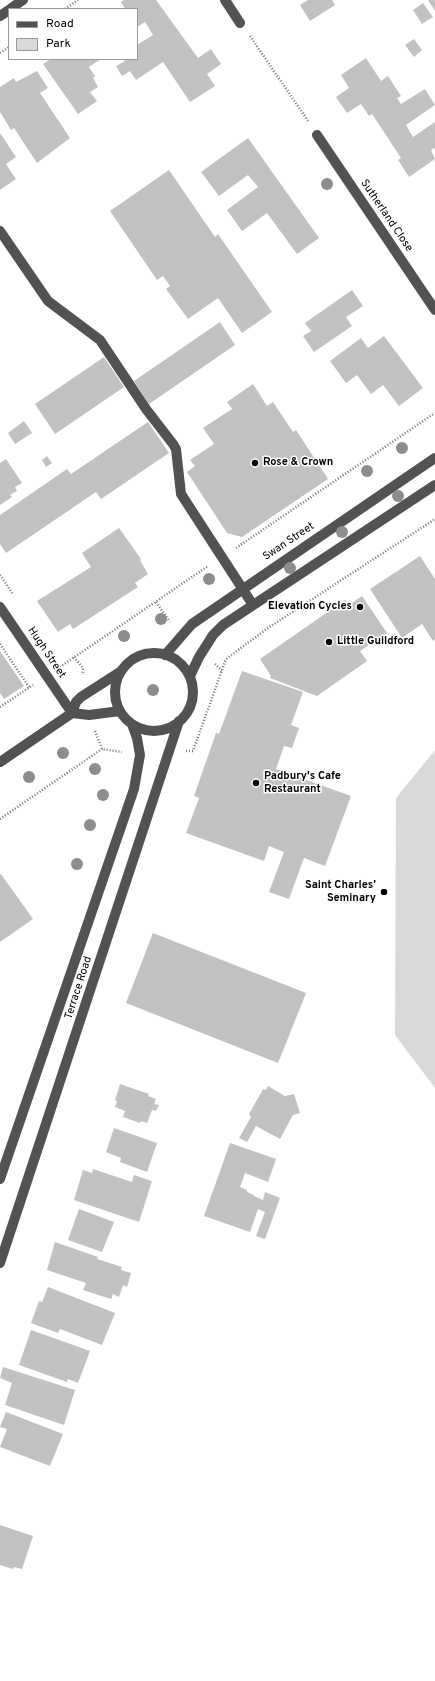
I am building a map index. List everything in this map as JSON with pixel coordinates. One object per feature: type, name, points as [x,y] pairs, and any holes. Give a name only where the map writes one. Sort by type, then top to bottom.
[{"type":"street","points":[[12,8],[24,0]]},
{"type":"street","points":[[225,0],[240,23]]},
{"type":"street","name":"Sutherland Close","points":[[317,135],[435,310]]},
{"type":"street","points":[[0,231],[48,300],[100,340],[146,409],[173,444],[176,449],[181,494],[253,605]]},
{"type":"street","name":"Swan Street","points":[[165,655],[192,624],[435,458]]},
{"type":"street","points":[[190,676],[199,657],[213,635],[223,625],[435,485]]},
{"type":"street","name":"Hugh Street","points":[[0,607],[72,713]]},
{"type":"street","points":[[0,762],[72,713],[76,702],[81,697],[120,672],[130,662],[150,653],[165,655],[180,663],[190,676],[193,696],[186,714],[179,721],[164,730],[156,731],[140,728],[132,724],[120,711],[115,692],[120,672]]},
{"type":"street","points":[[72,713],[89,715],[120,711]]},
{"type":"street","name":"Terrace Road","points":[[0,1263],[179,721]]},
{"type":"street","name":"Terrace Road","points":[[0,1179],[134,789],[140,755],[137,738],[132,724]]},
{"type":"path","points":[[66,8],[78,0]]},
{"type":"path","points":[[240,23],[317,135]]},
{"type":"path","points":[[170,751],[193,751],[226,659],[268,628],[435,519]]},
{"type":"path","points":[[0,644],[29,687]]},
{"type":"path","points":[[0,820],[102,749]]},
{"type":"green space","points":[[435,750],[435,1088],[395,1035],[396,798]]},
{"type":"building","points":[[124,0],[156,0],[198,58],[211,49],[221,64],[207,74],[215,86],[190,102],[163,62],[136,80],[130,71],[122,76],[116,66],[124,60],[138,60],[138,44],[153,35],[145,22],[138,26],[138,8],[124,8],[121,2]]},
{"type":"building","points":[[308,0],[332,0],[335,5],[310,21],[300,5]]},
{"type":"building","points":[[428,0],[435,0],[435,11]]},
{"type":"building","points":[[423,3],[433,17],[422,24],[413,10]]},
{"type":"building","points":[[414,39],[422,50],[414,57],[405,45]]},
{"type":"building","points":[[366,58],[381,81],[388,76],[401,96],[397,98],[401,104],[425,89],[435,105],[406,125],[413,137],[435,122],[435,148],[431,150],[435,159],[409,177],[398,160],[401,158],[372,114],[369,116],[361,104],[347,113],[336,97],[349,88],[341,75]]},
{"type":"building","points":[[49,60],[100,60],[89,67],[95,76],[93,78],[98,87],[90,92],[97,101],[78,114],[43,64]]},
{"type":"building","points":[[37,71],[48,88],[40,93],[70,138],[37,163],[14,128],[11,130],[0,112],[0,87],[14,78],[16,82]]},
{"type":"building","points":[[0,133],[16,157],[6,164],[16,179],[0,190]]},
{"type":"building","points":[[248,138],[319,238],[297,254],[267,213],[242,231],[227,210],[258,187],[248,175],[219,196],[201,172]]},
{"type":"building","points":[[169,170],[215,237],[218,234],[272,312],[242,333],[218,298],[188,319],[166,289],[170,286],[163,276],[157,280],[110,211]]},
{"type":"building","points":[[352,290],[363,306],[346,317],[352,326],[314,352],[303,336],[311,331],[305,323]]},
{"type":"building","points":[[220,322],[235,345],[149,404],[134,381]]},
{"type":"building","points":[[384,336],[423,388],[399,406],[383,385],[371,394],[357,375],[346,383],[330,361],[361,338],[368,348]]},
{"type":"building","points":[[104,357],[124,387],[55,434],[35,404]]},
{"type":"building","name":"Rose & Crown","points":[[253,384],[267,406],[273,402],[293,432],[296,430],[328,479],[242,537],[227,533],[187,472],[195,466],[190,460],[214,444],[203,428],[232,409],[227,402]]},
{"type":"building","points":[[24,421],[32,433],[15,444],[8,433]]},
{"type":"building","points":[[148,422],[169,453],[101,499],[96,492],[6,553],[0,544],[0,515],[67,469],[71,474]]},
{"type":"building","points":[[47,456],[52,463],[46,467],[42,460]]},
{"type":"building","points":[[6,459],[22,483],[15,487],[17,491],[10,495],[12,497],[0,505],[0,463]]},
{"type":"building","points":[[119,528],[141,559],[140,560],[148,574],[135,583],[138,587],[73,629],[70,624],[58,632],[37,601],[91,567],[82,553]]},
{"type":"building","points":[[420,556],[435,579],[435,639],[433,641],[422,624],[402,638],[370,589]]},
{"type":"building","name":"Little Guildford","points":[[362,596],[387,633],[360,651],[367,661],[317,696],[270,678],[271,676],[260,659],[345,600],[349,605]]},
{"type":"building","points":[[0,651],[24,686],[4,699],[0,693]]},
{"type":"building","name":"Padbury's Cafe Restaurant","points":[[242,671],[303,692],[291,725],[299,728],[292,748],[284,746],[276,769],[351,796],[325,866],[304,858],[289,899],[269,892],[284,852],[269,846],[264,861],[186,833],[199,798],[194,796],[216,733],[219,734]]},
{"type":"building","points":[[1,874],[33,919],[0,942],[0,875]]},
{"type":"building","points":[[153,933],[306,993],[278,1063],[126,1003]]},
{"type":"building","points":[[120,1084],[149,1094],[148,1096],[156,1099],[154,1104],[159,1105],[156,1111],[152,1110],[147,1123],[141,1121],[140,1123],[123,1117],[125,1111],[115,1107],[117,1101],[115,1100]]},
{"type":"building","points":[[268,1086],[285,1096],[294,1094],[300,1113],[293,1115],[280,1139],[256,1126],[247,1142],[239,1138],[251,1117],[249,1114],[263,1089],[266,1090]]},
{"type":"building","points":[[114,1128],[157,1143],[147,1172],[120,1162],[121,1158],[106,1152]]},
{"type":"building","points":[[230,1143],[276,1159],[268,1182],[245,1173],[240,1187],[263,1200],[265,1192],[280,1198],[265,1239],[256,1236],[265,1212],[258,1209],[250,1232],[204,1216]]},
{"type":"building","points":[[93,1169],[132,1182],[134,1175],[152,1181],[139,1222],[74,1200],[83,1170],[92,1173]]},
{"type":"building","points":[[79,1209],[114,1222],[102,1252],[68,1240]]},
{"type":"building","points":[[55,1242],[98,1257],[97,1259],[122,1267],[121,1270],[131,1273],[127,1287],[123,1285],[119,1297],[113,1294],[111,1299],[83,1290],[86,1283],[47,1270]]},
{"type":"building","points":[[48,1287],[115,1313],[102,1345],[60,1329],[58,1333],[31,1323],[39,1301],[42,1302]]},
{"type":"building","points":[[31,1330],[90,1351],[78,1383],[68,1379],[67,1382],[19,1365]]},
{"type":"building","points":[[3,1367],[75,1390],[64,1425],[5,1405],[12,1383],[0,1378]]},
{"type":"building","points":[[6,1412],[63,1434],[50,1466],[0,1447],[7,1429],[0,1427]]},
{"type":"building","points":[[0,1525],[33,1536],[22,1569],[14,1567],[13,1569],[0,1565]]},
{"type":"place","name":"Rose & Crown","points":[[255,463]]},
{"type":"place","name":"Elevation Cycles","points":[[360,607]]},
{"type":"place","name":"Little Guildford","points":[[329,642]]},
{"type":"place","name":"Padbury's Cafe Restaurant","points":[[256,783]]},
{"type":"place","name":"Saint Charles’ Seminary","points":[[384,892]]}]
